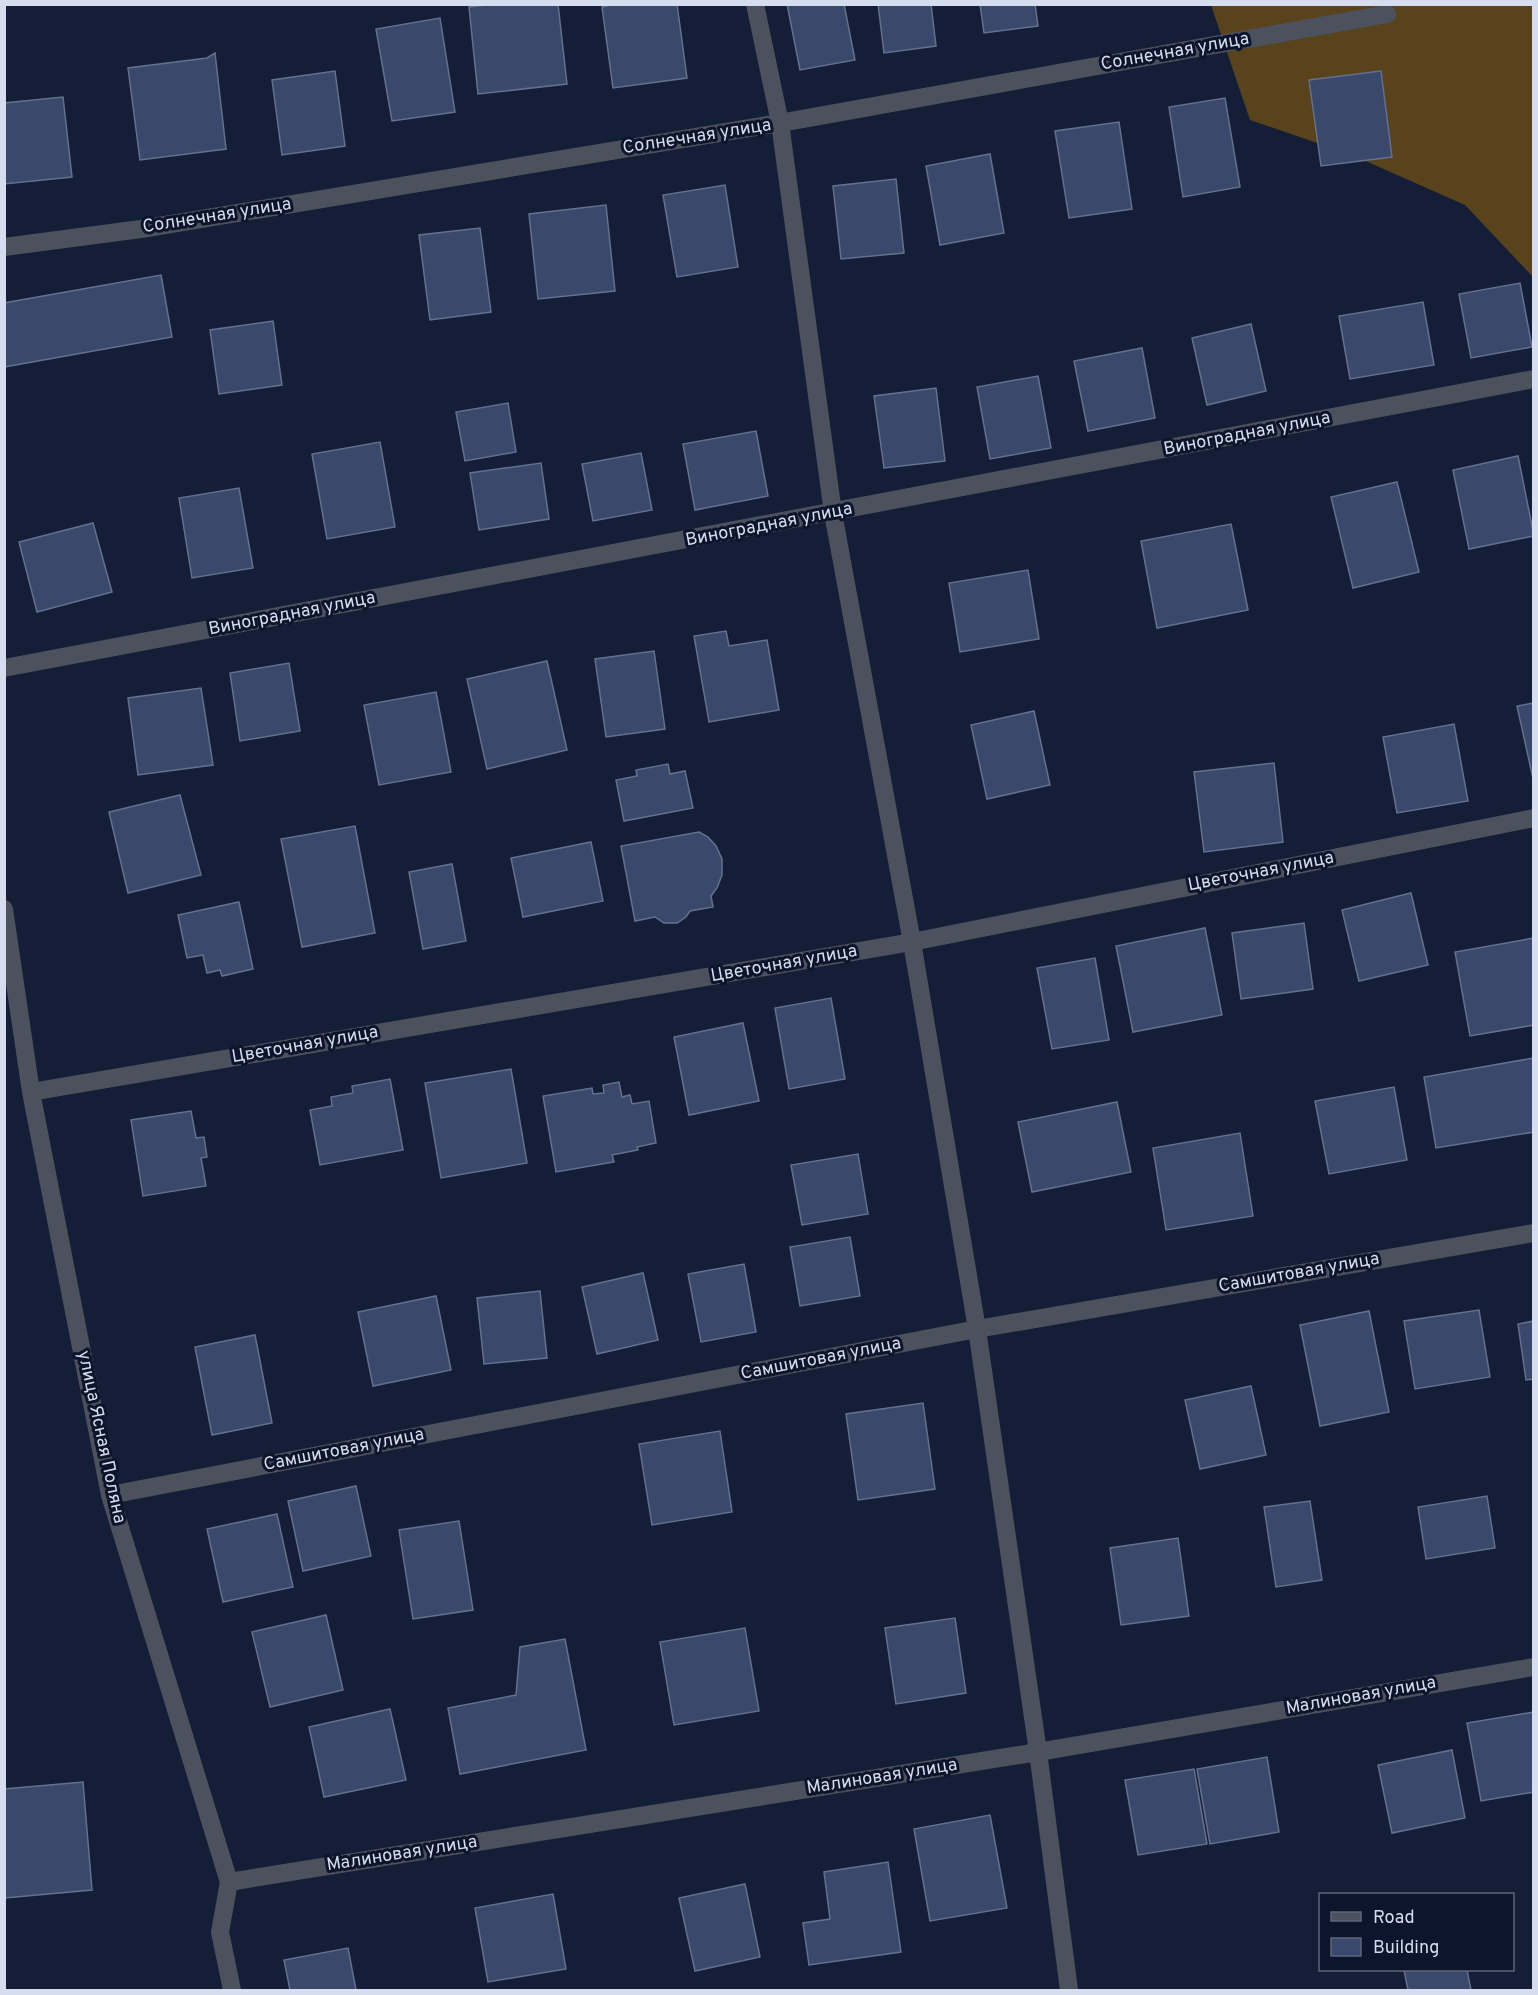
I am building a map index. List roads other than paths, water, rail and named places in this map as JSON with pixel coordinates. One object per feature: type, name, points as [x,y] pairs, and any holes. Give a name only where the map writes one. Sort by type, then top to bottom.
[{"type":"street","points":[[755,4],[780,123],[833,513],[912,942],[977,1329],[1038,1752],[1069,1990]]},
{"type":"street","name":"Солнечная улица","points":[[4,247],[141,229],[780,123],[1387,14]]},
{"type":"street","name":"Виноградная улица","points":[[4,668],[1533,380]]},
{"type":"street","name":"Цветочная улица","points":[[31,1092],[912,942],[1533,818]]},
{"type":"street","name":"улица Ясная Поляна","points":[[4,909],[31,1092],[110,1495],[229,1881],[220,1932],[232,1990]]},
{"type":"street","name":"Самшитовая улица","points":[[110,1495],[977,1329],[1533,1233]]},
{"type":"street","name":"Малиновая улица","points":[[229,1881],[1038,1752],[1533,1666]]}]
